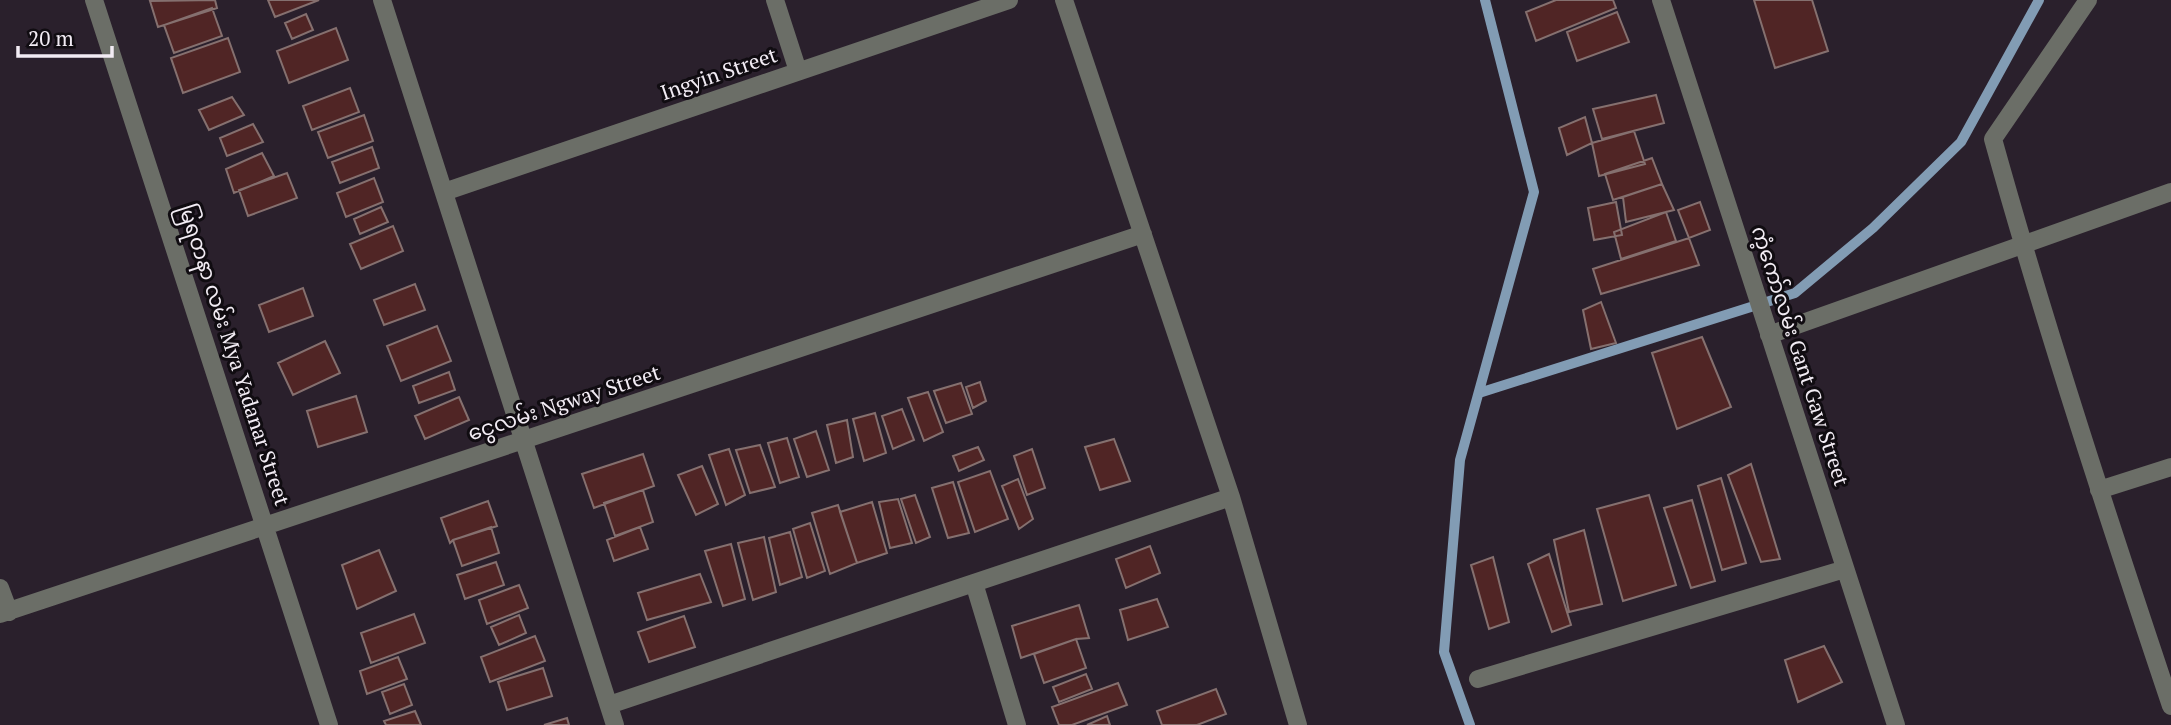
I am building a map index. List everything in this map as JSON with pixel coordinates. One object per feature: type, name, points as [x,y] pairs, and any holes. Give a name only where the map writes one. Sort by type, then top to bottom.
[{"type":"street","name":"မြရတနာ လမ်း Mya Yadanar Street","points":[[94,0],[330,725]]},
{"type":"street","points":[[382,0],[615,725]]},
{"type":"street","points":[[775,0],[798,71]]},
{"type":"street","name":"Ingyin Street","points":[[443,192],[1009,0]]},
{"type":"street","points":[[1064,0],[1231,497],[1298,725]]},
{"type":"street","name":"ကံ့ကော်လမ်း Gant Gaw Street","points":[[1661,0],[1896,725]]},
{"type":"street","points":[[2088,0],[1993,139],[2023,246],[2099,490],[2171,706]]},
{"type":"street","points":[[1769,335],[2171,192]]},
{"type":"street","name":"ငွေလမ်း Ngway Street","points":[[4,613],[1143,234]]},
{"type":"street","points":[[2099,490],[2171,467]]},
{"type":"street","points":[[609,705],[1231,497]]},
{"type":"street","points":[[1478,679],[1845,569]]},
{"type":"street","points":[[974,583],[1017,725]]},
{"type":"street","points":[[0,588],[4,613]]},
{"type":"building","points":[[215,0],[217,8],[158,27],[150,1]]},
{"type":"building","points":[[268,0],[319,0],[275,17]]},
{"type":"building","points":[[1556,0],[1613,0],[1616,8],[1536,41],[1526,12]]},
{"type":"building","points":[[1754,0],[1812,0],[1828,51],[1775,68]]},
{"type":"building","points":[[212,8],[222,36],[174,53],[164,25]]},
{"type":"building","points":[[1617,12],[1629,42],[1577,61],[1567,32]]},
{"type":"building","points":[[306,14],[313,30],[292,39],[285,23]]},
{"type":"building","points":[[336,28],[348,60],[289,83],[277,51]]},
{"type":"building","points":[[228,38],[240,72],[183,93],[171,58]]},
{"type":"building","points":[[350,88],[359,112],[312,130],[303,106]]},
{"type":"building","points":[[1656,95],[1664,123],[1602,139],[1593,109]]},
{"type":"building","points":[[232,97],[244,115],[209,130],[199,110]]},
{"type":"building","points":[[364,115],[373,141],[328,158],[318,132]]},
{"type":"building","points":[[1585,117],[1592,143],[1567,155],[1559,128]]},
{"type":"building","points":[[253,124],[263,142],[227,156],[220,138]]},
{"type":"building","points":[[1634,131],[1645,164],[1599,176],[1592,143]]},
{"type":"building","points":[[372,147],[379,168],[340,183],[332,162]]},
{"type":"building","points":[[262,153],[274,176],[234,193],[226,169]]},
{"type":"building","points":[[1652,158],[1662,184],[1613,200],[1605,174]]},
{"type":"building","points":[[287,173],[297,198],[248,216],[239,190]]},
{"type":"building","points":[[374,178],[383,202],[346,217],[337,193]]},
{"type":"building","points":[[1662,184],[1674,210],[1626,222],[1623,197]]},
{"type":"building","points":[[1616,202],[1622,235],[1594,240],[1588,208]]},
{"type":"building","points":[[1700,202],[1710,230],[1689,238],[1678,210]]},
{"type":"building","points":[[381,207],[388,222],[360,234],[354,219]]},
{"type":"building","points":[[1666,212],[1676,241],[1621,259],[1614,232]]},
{"type":"building","points":[[393,226],[403,251],[361,269],[350,244]]},
{"type":"building","points":[[1689,238],[1699,265],[1601,294],[1593,269]]},
{"type":"building","points":[[415,284],[425,310],[384,325],[374,300]]},
{"type":"building","points":[[303,288],[313,316],[269,332],[259,305]]},
{"type":"building","points":[[1601,302],[1616,343],[1591,349],[1583,310]]},
{"type":"building","points":[[437,326],[451,361],[401,381],[387,346]]},
{"type":"building","points":[[1702,337],[1731,407],[1677,429],[1652,353]]},
{"type":"building","points":[[325,341],[340,373],[293,395],[278,363]]},
{"type":"building","points":[[449,372],[455,390],[419,403],[413,386]]},
{"type":"building","points":[[980,382],[986,401],[973,408],[966,387]]},
{"type":"building","points":[[961,383],[972,414],[946,423],[934,391]]},
{"type":"building","points":[[928,392],[943,432],[924,441],[908,398]]},
{"type":"building","points":[[356,396],[367,432],[318,447],[307,411]]},
{"type":"building","points":[[459,397],[469,420],[425,439],[415,416]]},
{"type":"building","points":[[902,409],[914,440],[893,449],[882,416]]},
{"type":"building","points":[[875,413],[886,453],[864,461],[853,419]]},
{"type":"building","points":[[847,420],[853,457],[836,463],[827,425]]},
{"type":"building","points":[[816,431],[829,470],[807,477],[794,439]]},
{"type":"building","points":[[787,438],[799,477],[780,483],[768,443]]},
{"type":"building","points":[[1114,439],[1130,481],[1100,490],[1085,447]]},
{"type":"building","points":[[760,445],[775,487],[750,493],[736,450]]},
{"type":"building","points":[[978,447],[984,460],[959,471],[953,456]]},
{"type":"building","points":[[729,449],[745,495],[726,505],[709,455]]},
{"type":"building","points":[[1032,449],[1045,488],[1027,495],[1014,456]]},
{"type":"building","points":[[643,454],[654,486],[594,508],[582,474]]},
{"type":"building","points":[[1751,464],[1780,559],[1761,562],[1728,475]]},
{"type":"building","points":[[702,466],[718,504],[696,515],[678,475]]},
{"type":"building","points":[[990,471],[1008,519],[975,532],[958,482]]},
{"type":"building","points":[[1721,478],[1746,563],[1722,570],[1698,486]]},
{"type":"building","points":[[1018,479],[1033,519],[1019,529],[1002,486]]},
{"type":"building","points":[[953,482],[969,533],[948,538],[932,488]]},
{"type":"building","points":[[643,490],[653,522],[615,536],[604,503]]},
{"type":"building","points":[[915,495],[930,537],[916,543],[901,499]]},
{"type":"building","points":[[1649,495],[1676,585],[1623,601],[1597,509]]},
{"type":"building","points":[[898,499],[912,543],[890,548],[879,502]]},
{"type":"building","points":[[1692,500],[1715,581],[1691,588],[1664,508]]},
{"type":"building","points":[[488,501],[497,526],[450,543],[441,518]]},
{"type":"building","points":[[872,502],[887,553],[857,563],[840,512]]},
{"type":"building","points":[[838,505],[857,563],[830,574],[812,513]]},
{"type":"building","points":[[810,523],[825,571],[807,578],[793,529]]},
{"type":"building","points":[[491,527],[499,553],[462,566],[453,540]]},
{"type":"building","points":[[640,527],[648,549],[614,561],[607,540]]},
{"type":"building","points":[[1584,530],[1602,604],[1569,612],[1554,540]]},
{"type":"building","points":[[790,532],[802,577],[780,585],[769,538]]},
{"type":"building","points":[[764,537],[776,592],[753,600],[738,543]]},
{"type":"building","points":[[731,544],[745,599],[723,606],[705,551]]},
{"type":"building","points":[[1150,546],[1160,573],[1126,588],[1116,559]]},
{"type":"building","points":[[379,550],[396,591],[357,609],[342,565]]},
{"type":"building","points":[[1549,554],[1571,625],[1552,632],[1528,564]]},
{"type":"building","points":[[1493,557],[1509,622],[1489,629],[1471,565]]},
{"type":"building","points":[[496,562],[504,585],[465,599],[457,575]]},
{"type":"building","points":[[700,574],[711,602],[647,620],[638,593]]},
{"type":"building","points":[[519,585],[528,608],[487,624],[479,600]]},
{"type":"building","points":[[1157,599],[1168,627],[1128,640],[1120,610]]},
{"type":"building","points":[[1079,605],[1089,638],[1076,639],[1021,658],[1012,626]]},
{"type":"building","points":[[414,614],[425,643],[371,663],[361,633]]},
{"type":"building","points":[[519,615],[526,633],[499,645],[491,627]]},
{"type":"building","points":[[684,616],[695,647],[649,662],[638,632]]},
{"type":"building","points":[[535,636],[545,661],[490,682],[481,657]]},
{"type":"building","points":[[1076,639],[1086,668],[1044,683],[1034,654]]},
{"type":"building","points":[[1824,646],[1842,682],[1798,702],[1785,660]]},
{"type":"building","points":[[398,657],[407,679],[367,694],[360,671]]},
{"type":"building","points":[[543,668],[552,696],[507,710],[498,682]]},
{"type":"building","points":[[1086,674],[1092,689],[1059,702],[1053,687]]},
{"type":"building","points":[[1118,683],[1127,705],[1072,725],[1059,725],[1052,707]]},
{"type":"building","points":[[404,684],[412,705],[390,714],[382,692]]},
{"type":"building","points":[[1216,689],[1226,714],[1197,725],[1162,725],[1157,711]]},
{"type":"building","points":[[415,711],[421,725],[386,725],[384,721]]},
{"type":"building","points":[[1107,716],[1110,725],[1087,725]]},
{"type":"building","points":[[567,718],[569,725],[544,725]]},
{"type":"waterway","points":[[1470,725],[1444,652],[1460,460],[1534,192],[1485,0]]},
{"type":"waterway","points":[[1479,393],[1795,293],[1873,228],[1961,142],[2039,0]]}]
